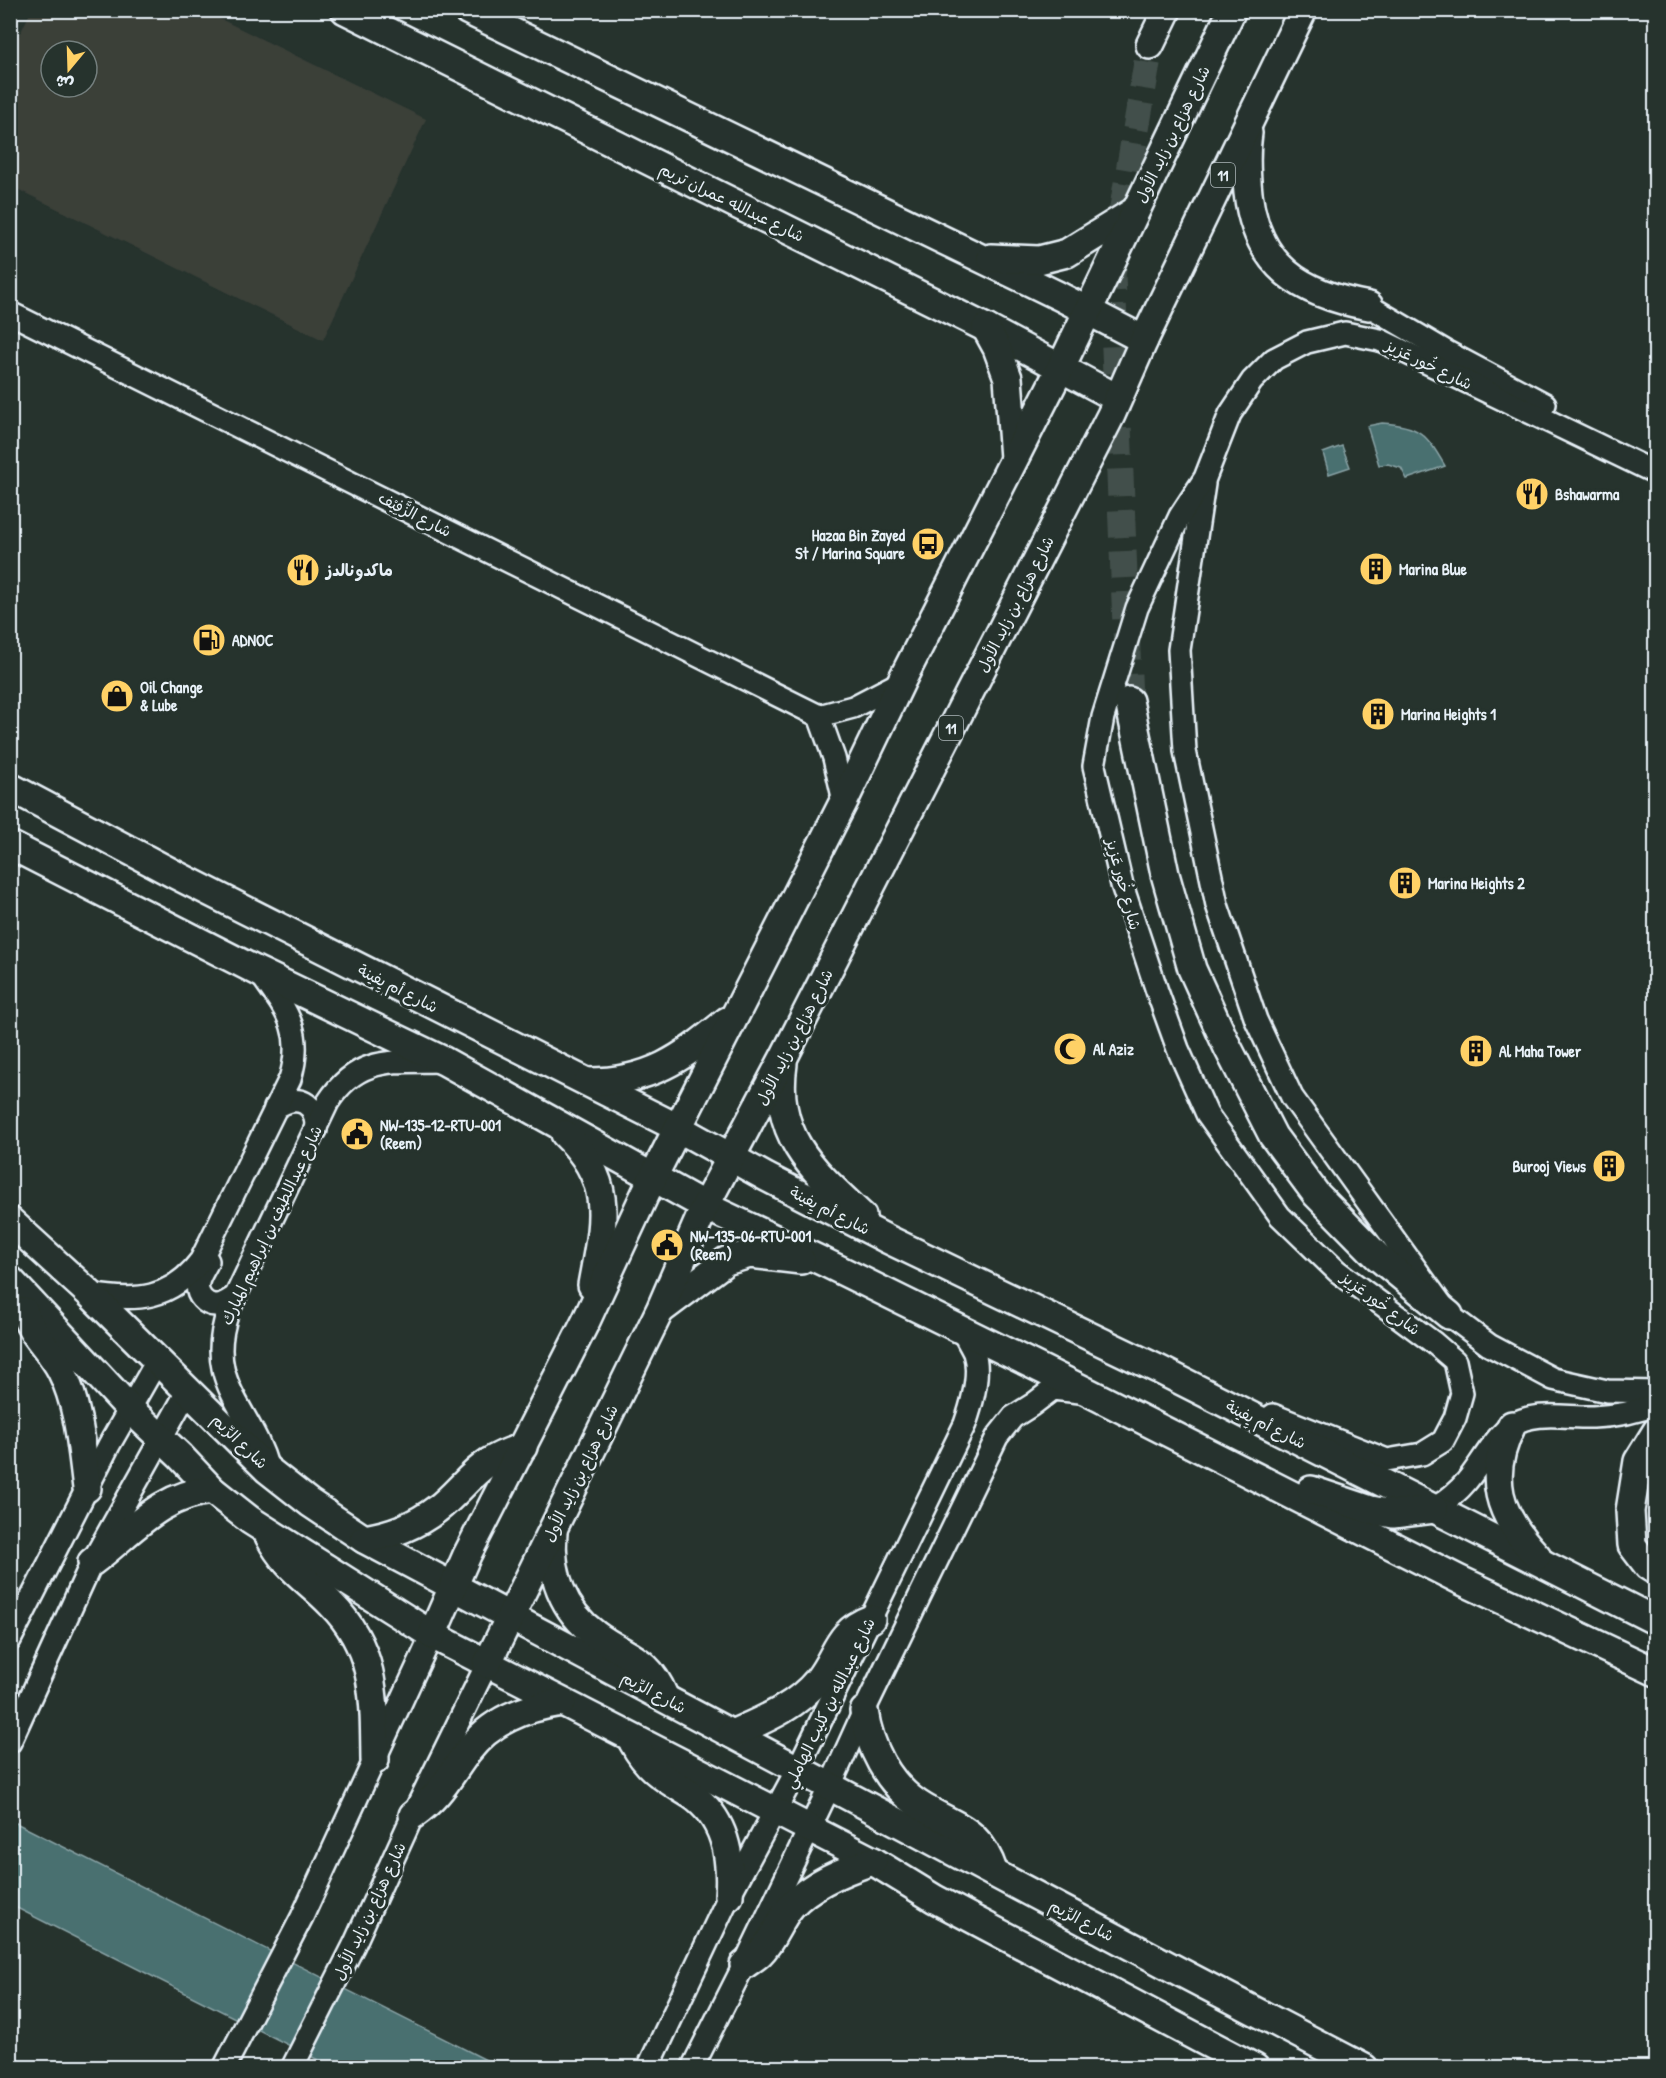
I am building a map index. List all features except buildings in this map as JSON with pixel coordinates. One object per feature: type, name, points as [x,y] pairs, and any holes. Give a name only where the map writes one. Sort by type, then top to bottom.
[{"type":"main road","name":"شارع عبدالله عمران تريم","points":[[345,10],[986,328],[1117,398]]},
{"type":"main road","points":[[467,10],[1089,310],[1144,340]]},
{"type":"main road","points":[[1150,45],[1167,10]]},
{"type":"main road","name":"شارع هزاع بن زايد الأول","points":[[432,1635],[467,1556],[585,1321],[653,1177],[1061,367],[1232,10]]},
{"type":"main road","name":"شارع هزاع بن زايد الأول","points":[[487,1664],[660,1310],[705,1206],[784,1057],[1111,415],[1144,340],[1303,10]]},
{"type":"main road","points":[[1249,120],[1246,176],[1256,232],[1263,245],[1281,269],[1311,288],[1349,302],[1369,306]]},
{"type":"main road","points":[[978,258],[1038,260],[1050,258],[1077,248],[1136,210]]},
{"type":"main road","points":[[986,328],[998,348],[1008,378],[1014,458]]},
{"type":"main road","points":[[1129,701],[1165,874],[1192,969],[1227,1046],[1273,1136],[1316,1194],[1377,1256],[1449,1315]]},
{"type":"main road","name":"شارع أم يِفينة","points":[[10,787],[185,880],[678,1128],[885,1238],[1158,1369],[1656,1621]]},
{"type":"main road","points":[[10,845],[259,972],[444,1061],[705,1206],[1090,1393],[1260,1481],[1460,1580],[1656,1672]]},
{"type":"main road","points":[[584,1082],[620,1080],[655,1070],[696,1047],[735,1015]]},
{"type":"main road","points":[[784,1057],[781,1074],[784,1108],[794,1141],[812,1167],[885,1238]]},
{"type":"main road","points":[[547,1117],[581,1150],[593,1170],[600,1193],[601,1234],[585,1321]]},
{"type":"main road","name":"شارع الرِّيم","points":[[10,1221],[90,1294],[268,1470],[310,1503],[364,1539],[1182,1973],[1364,2067]]},
{"type":"main road","points":[[660,1310],[714,1268],[740,1256],[760,1255],[826,1263]]},
{"type":"main road","points":[[15,1285],[130,1409],[212,1490],[266,1529],[432,1635],[873,1861],[935,1899],[1255,2067]]},
{"type":"main road","points":[[15,1285],[25,1317],[63,1373],[72,1400],[87,1488]]},
{"type":"main road","points":[[1512,1425],[1503,1443],[1498,1463],[1497,1484],[1501,1503],[1519,1537],[1546,1565]]},
{"type":"main road","points":[[1656,1432],[1638,1461],[1630,1511],[1632,1545],[1648,1566],[1656,1571]]},
{"type":"main road","points":[[364,1539],[384,1536],[422,1520],[439,1508],[488,1462],[523,1447]]},
{"type":"main road","points":[[1260,1481],[1301,1486],[1371,1510],[1393,1514],[1434,1509]]},
{"type":"main road","points":[[92,1562],[160,1507],[195,1492],[212,1490]]},
{"type":"main road","points":[[266,1529],[276,1549],[290,1567],[348,1623],[360,1647],[370,1672],[374,1699],[375,1760]]},
{"type":"main road","points":[[553,1529],[551,1553],[555,1577],[566,1604],[578,1619],[596,1635],[637,1659],[649,1670],[664,1697]]},
{"type":"main road","points":[[732,1734],[782,1711],[806,1692],[818,1680],[843,1637],[857,1624],[871,1619]]},
{"type":"main road","points":[[413,1815],[429,1804],[468,1752],[499,1722],[518,1712],[562,1702]]},
{"type":"main road","points":[[864,1711],[873,1746],[882,1764],[900,1789],[920,1806],[960,1826],[972,1835],[989,1859],[994,1873]]},
{"type":"main road","points":[[631,1738],[648,1766],[692,1795],[714,1818],[727,1845],[731,1875],[729,1896]]},
{"type":"main road","points":[[744,1965],[768,1944],[790,1907],[797,1901],[837,1875],[873,1861]]},
{"type":"street","name":"شارع خُور عَزِيز","points":[[1369,306],[1447,352],[1630,447],[1656,465]]},
{"type":"street","name":"شارع الزَّفِيْف","points":[[10,313],[819,716]]},
{"type":"street","name":"شارع خُور عَزِيز","points":[[1158,1369],[1386,1460],[1422,1454],[1443,1441],[1455,1418],[1462,1393],[1455,1361],[1337,1271],[1280,1216],[1207,1114],[1178,1049],[1156,991],[1122,885],[1094,766],[1103,717],[1137,608],[1180,516],[1205,478],[1230,414],[1252,381],[1274,359],[1307,342],[1345,333],[1380,340],[1656,473]]},
{"type":"street","points":[[1205,478],[1179,650],[1185,751],[1217,905],[1256,1020],[1292,1097],[1449,1315],[1489,1345],[1553,1379],[1607,1391],[1656,1392]]},
{"type":"street","points":[[844,801],[834,758],[819,716],[854,707],[901,682]]},
{"type":"street","points":[[90,1294],[134,1299],[155,1295],[181,1282],[201,1260],[290,1079],[295,1064],[296,1047],[292,1024],[259,972]]},
{"type":"street","name":"شارع عبداللطيف بن إبراهيم المبارك","points":[[268,1470],[257,1438],[230,1390],[223,1372],[220,1337],[235,1297],[328,1102],[338,1087],[352,1074],[370,1066],[389,1062],[444,1061]]},
{"type":"street","points":[[275,1108],[285,1101],[298,1100],[309,1106],[316,1117],[316,1130]]},
{"type":"street","points":[[226,1208],[224,1230],[197,1284],[198,1292],[208,1304],[224,1304],[235,1297]]},
{"type":"street","name":"شارع عبدالله بن كليب الهاملي","points":[[650,2063],[729,1896],[798,1768],[959,1438],[973,1401],[975,1382],[975,1356],[963,1331]]},
{"type":"street","points":[[10,1640],[87,1488],[157,1361]]},
{"type":"street","points":[[692,2067],[744,1965],[997,1437],[1013,1417],[1032,1406],[1053,1389],[1090,1393]]},
{"type":"street","points":[[13,1736],[92,1562],[188,1390]]},
{"type":"street","points":[[1434,1509],[1455,1495],[1512,1425],[1530,1418],[1612,1416],[1630,1413],[1656,1404]]},
{"type":"street","points":[[959,1438],[977,1444],[984,1449],[988,1458]]},
{"type":"street","points":[[10,1605],[33,1594]]},
{"type":"street","name":"شارع هزاع بن زايد الأول","points":[[224,2067],[302,1917],[432,1635]]},
{"type":"street","name":"شارع هزاع بن زايد الأول","points":[[292,2067],[354,1945],[413,1815],[487,1664]]},
{"type":"shaded area","points":[[31,11],[204,11],[426,119],[323,340],[11,186],[11,52]]},
{"type":"water","points":[[1382,423],[1414,429],[1433,446],[1445,466],[1407,479],[1401,468],[1388,464],[1379,465],[1367,426]]},
{"type":"water","points":[[1342,446],[1350,467],[1329,474],[1323,453]]},
{"type":"water","points":[[10,1820],[500,2067],[332,2067],[11,1905]]},
{"type":"tunnel","points":[[1129,701],[1112,274],[1150,45]]},
{"type":"place","name":"Bshawarma","points":[[1532,494]]},
{"type":"place","name":"Hazaa Bin Zayed St / Marina Square","points":[[928,544]]},
{"type":"place","name":"Marina Blue","points":[[1376,569]]},
{"type":"place","name":"ماكدونالدز","points":[[303,570]]},
{"type":"place","name":"ADNOC","points":[[209,640]]},
{"type":"place","name":"Oil Change & Lube","points":[[117,696]]},
{"type":"place","name":"Marina Heights 1","points":[[1378,714]]},
{"type":"place","name":"Marina Heights 2","points":[[1405,883]]},
{"type":"place","name":"Al Aziz","points":[[1070,1049]]},
{"type":"place","name":"Al Maha Tower","points":[[1476,1051]]},
{"type":"place","name":"NW-135-12-RTU-001 (Reem)","points":[[357,1134]]},
{"type":"place","name":"Burooj Views","points":[[1609,1166]]},
{"type":"place","name":"NW-135-06-RTU-001 (Reem)","points":[[667,1245]]}]
